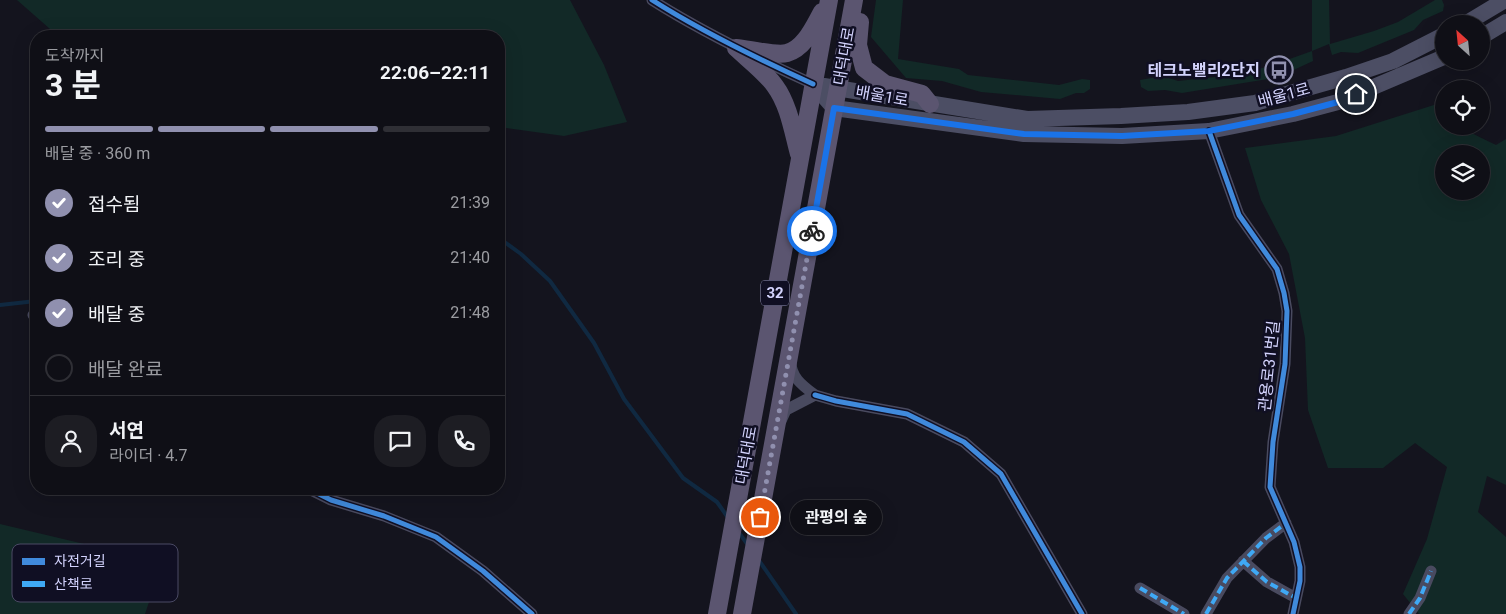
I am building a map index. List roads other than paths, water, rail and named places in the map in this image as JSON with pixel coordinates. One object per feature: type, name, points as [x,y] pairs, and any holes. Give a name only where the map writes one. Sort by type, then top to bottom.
[{"type":"main road","points":[[736,48],[767,53],[787,53],[799,46],[808,37],[829,0]]},
{"type":"main road","name":"대덕대로","points":[[718,614],[829,0]]},
{"type":"main road","points":[[1480,15],[1505,0]]},
{"type":"main road","points":[[854,1],[861,23],[858,45],[864,68],[885,84],[922,94],[930,104]]},
{"type":"main road","name":"대덕대로","points":[[742,614],[854,1]]},
{"type":"main road","points":[[1490,32],[1506,22]]},
{"type":"main road","name":"배울1로","points":[[813,84],[1027,118],[1121,116],[1198,111],[1255,103],[1346,77],[1393,61],[1435,40]]},
{"type":"main road","points":[[736,48],[776,87],[786,110],[800,158]]},
{"type":"main road","name":"배울1로","points":[[813,84],[834,108],[1024,134],[1122,136],[1209,131],[1293,114],[1338,102],[1435,61]]},
{"type":"street","points":[[652,0],[680,18],[758,60],[813,84]]},
{"type":"street","name":"관용로31번길","points":[[1209,131],[1239,215],[1276,269],[1284,293],[1287,311],[1285,364],[1273,442],[1270,487],[1294,542],[1300,567],[1300,582],[1293,614]]},
{"type":"street","points":[[792,344],[790,367],[799,383],[815,395],[836,401],[907,414],[964,442],[1000,474],[1082,614]]},
{"type":"street","points":[[776,429],[786,410],[815,395]]},
{"type":"street","points":[[321,495],[331,500],[384,516],[436,537],[482,571],[532,614]]},
{"type":"street","points":[[1206,614],[1227,578],[1266,538],[1286,523]]},
{"type":"street","points":[[1244,561],[1267,582],[1296,598]]},
{"type":"street","points":[[1409,614],[1420,598],[1431,572]]},
{"type":"street","points":[[1140,588],[1184,614]]},
{"type":"waterway","points":[[505,242],[521,254],[550,281],[594,343],[624,399],[683,478],[717,502],[729,519]]},
{"type":"waterway","points":[[0,305],[30,302]]},
{"type":"waterway","points":[[737,530],[748,545]]},
{"type":"waterway","points":[[758,559],[796,614]]},
{"type":"place","name":"테크노밸리2단지","points":[[1279,70]]},
{"type":"place","name":"관평의 숲","points":[[760,517]]}]
